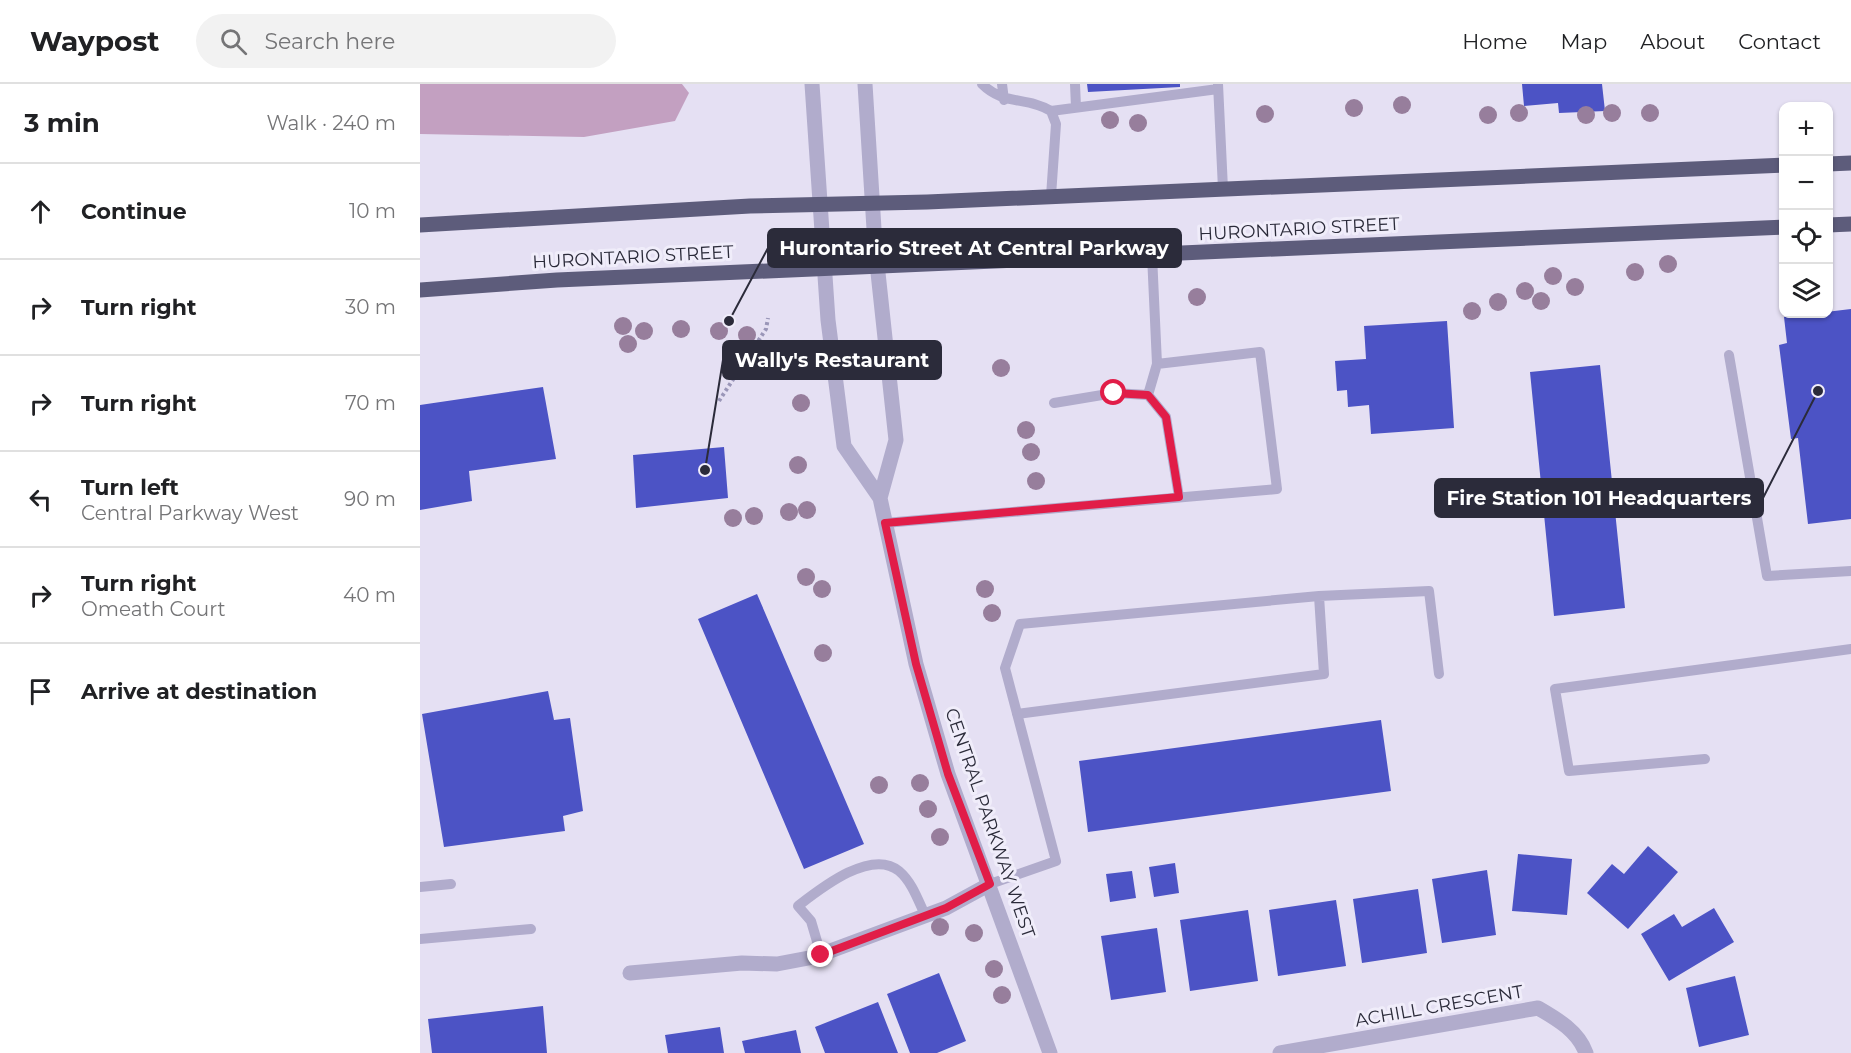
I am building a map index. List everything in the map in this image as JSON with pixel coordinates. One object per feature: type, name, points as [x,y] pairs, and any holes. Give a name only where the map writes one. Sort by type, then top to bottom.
[{"type":"main road","points":[[1833,164],[1851,163]]},
{"type":"main road","points":[[420,225],[750,206],[1051,196],[1779,165]]},
{"type":"main road","points":[[1833,225],[1851,224]]},
{"type":"main road","name":"HURONTARIO STREET","points":[[420,290],[524,281],[1779,227]]},
{"type":"street","name":"CENTRAL PARKWAY WEST","points":[[812,84],[824,269],[844,446],[880,498],[916,664],[948,774],[1050,1053]]},
{"type":"street","name":"CENTRAL PARKWAY WEST","points":[[865,84],[877,267],[896,440],[880,498]]},
{"type":"street","points":[[630,973],[742,963],[777,964],[821,955],[946,908],[990,884]]},
{"type":"street","name":"ACHILL CRESCENT","points":[[1280,1053],[1538,1008],[1562,1022],[1583,1045],[1586,1053]]},
{"type":"lane","points":[[982,84],[992,94],[1004,100],[1036,102],[1051,111],[1056,124],[1051,196]]},
{"type":"lane","points":[[1002,84],[1004,100]]},
{"type":"lane","points":[[1075,84],[1076,107]]},
{"type":"lane","points":[[1051,111],[1218,86],[1223,189]]},
{"type":"lane","points":[[1148,395],[1157,364],[1152,255]]},
{"type":"lane","points":[[885,523],[1277,489],[1260,352],[1157,364]]},
{"type":"lane","points":[[1729,355],[1767,576],[1851,571]]},
{"type":"lane","points":[[1054,403],[1114,393],[1148,395],[1166,417],[1179,497]]},
{"type":"lane","points":[[990,884],[1056,861],[1005,668],[1020,624],[1319,596],[1429,591],[1439,674]]},
{"type":"lane","points":[[1017,714],[1324,674],[1319,596]]},
{"type":"lane","points":[[1704,759],[1569,771],[1555,689],[1851,649]]},
{"type":"lane","points":[[821,955],[811,921],[798,906],[829,882],[867,866],[883,864],[897,869],[908,880],[926,915]]},
{"type":"lane","points":[[420,887],[451,884]]},
{"type":"lane","points":[[420,939],[531,929]]},
{"type":"path","points":[[719,400],[766,329],[768,318]]},
{"type":"shaded area","points":[[420,84],[682,84],[689,93],[675,121],[584,137],[420,134]]},
{"type":"building","points":[[1087,84],[1180,84],[1180,87],[1088,92]]},
{"type":"building","points":[[1522,84],[1602,84],[1605,111],[1559,113],[1558,103],[1524,106]]},
{"type":"building","points":[[1851,309],[1851,519],[1808,524],[1798,438],[1791,439],[1779,345],[1787,343],[1784,318],[1833,318],[1833,311]]},
{"type":"building","points":[[1447,321],[1454,428],[1371,434],[1369,405],[1348,407],[1347,390],[1337,391],[1335,361],[1366,359],[1364,326]]},
{"type":"building","points":[[1600,365],[1625,608],[1554,616],[1530,372]]},
{"type":"building","points":[[543,387],[556,459],[469,471],[472,501],[420,510],[420,405]]},
{"type":"building","points":[[724,447],[728,498],[636,508],[633,455]]},
{"type":"building","points":[[757,594],[864,844],[804,869],[698,619]]},
{"type":"building","points":[[548,691],[554,720],[570,718],[583,811],[563,816],[565,831],[444,847],[422,714]]},
{"type":"building","points":[[1381,720],[1391,791],[1088,832],[1079,761]]},
{"type":"building","points":[[1648,846],[1678,872],[1628,929],[1587,893],[1612,864],[1624,874]]},
{"type":"building","points":[[1518,854],[1572,859],[1567,915],[1512,911]]},
{"type":"building","points":[[1175,863],[1179,893],[1154,897],[1149,867]]},
{"type":"building","points":[[1487,870],[1496,935],[1442,943],[1432,879]]},
{"type":"building","points":[[1132,871],[1136,898],[1110,902],[1106,874]]},
{"type":"building","points":[[1418,889],[1427,953],[1362,963],[1353,899]]},
{"type":"building","points":[[1336,900],[1346,966],[1278,976],[1269,910]]},
{"type":"building","points":[[1714,908],[1734,942],[1669,981],[1641,934],[1674,914],[1682,927]]},
{"type":"building","points":[[1248,910],[1258,981],[1190,991],[1180,920]]},
{"type":"building","points":[[1157,928],[1166,992],[1111,1000],[1101,936]]},
{"type":"building","points":[[939,973],[966,1041],[937,1053],[910,1053],[887,994]]},
{"type":"building","points":[[1735,976],[1749,1035],[1699,1047],[1686,988]]},
{"type":"building","points":[[878,1002],[898,1053],[825,1053],[815,1027]]},
{"type":"building","points":[[543,1006],[547,1053],[432,1053],[428,1019]]},
{"type":"building","points":[[720,1027],[724,1053],[668,1053],[665,1035]]},
{"type":"building","points":[[796,1030],[801,1053],[745,1053],[742,1041]]},
{"type":"place","name":"Hurontario Street At Central Parkway","points":[[729,321]]},
{"type":"place","name":"Fire Station 101 Headquarters","points":[[1818,391]]},
{"type":"place","name":"Wally's Restaurant","points":[[705,470]]},
{"type":"route","points":[[821,955],[905,921],[946,908],[990,884],[948,774],[916,664],[885,523],[1179,497],[1166,417],[1148,395],[1114,393]]}]
